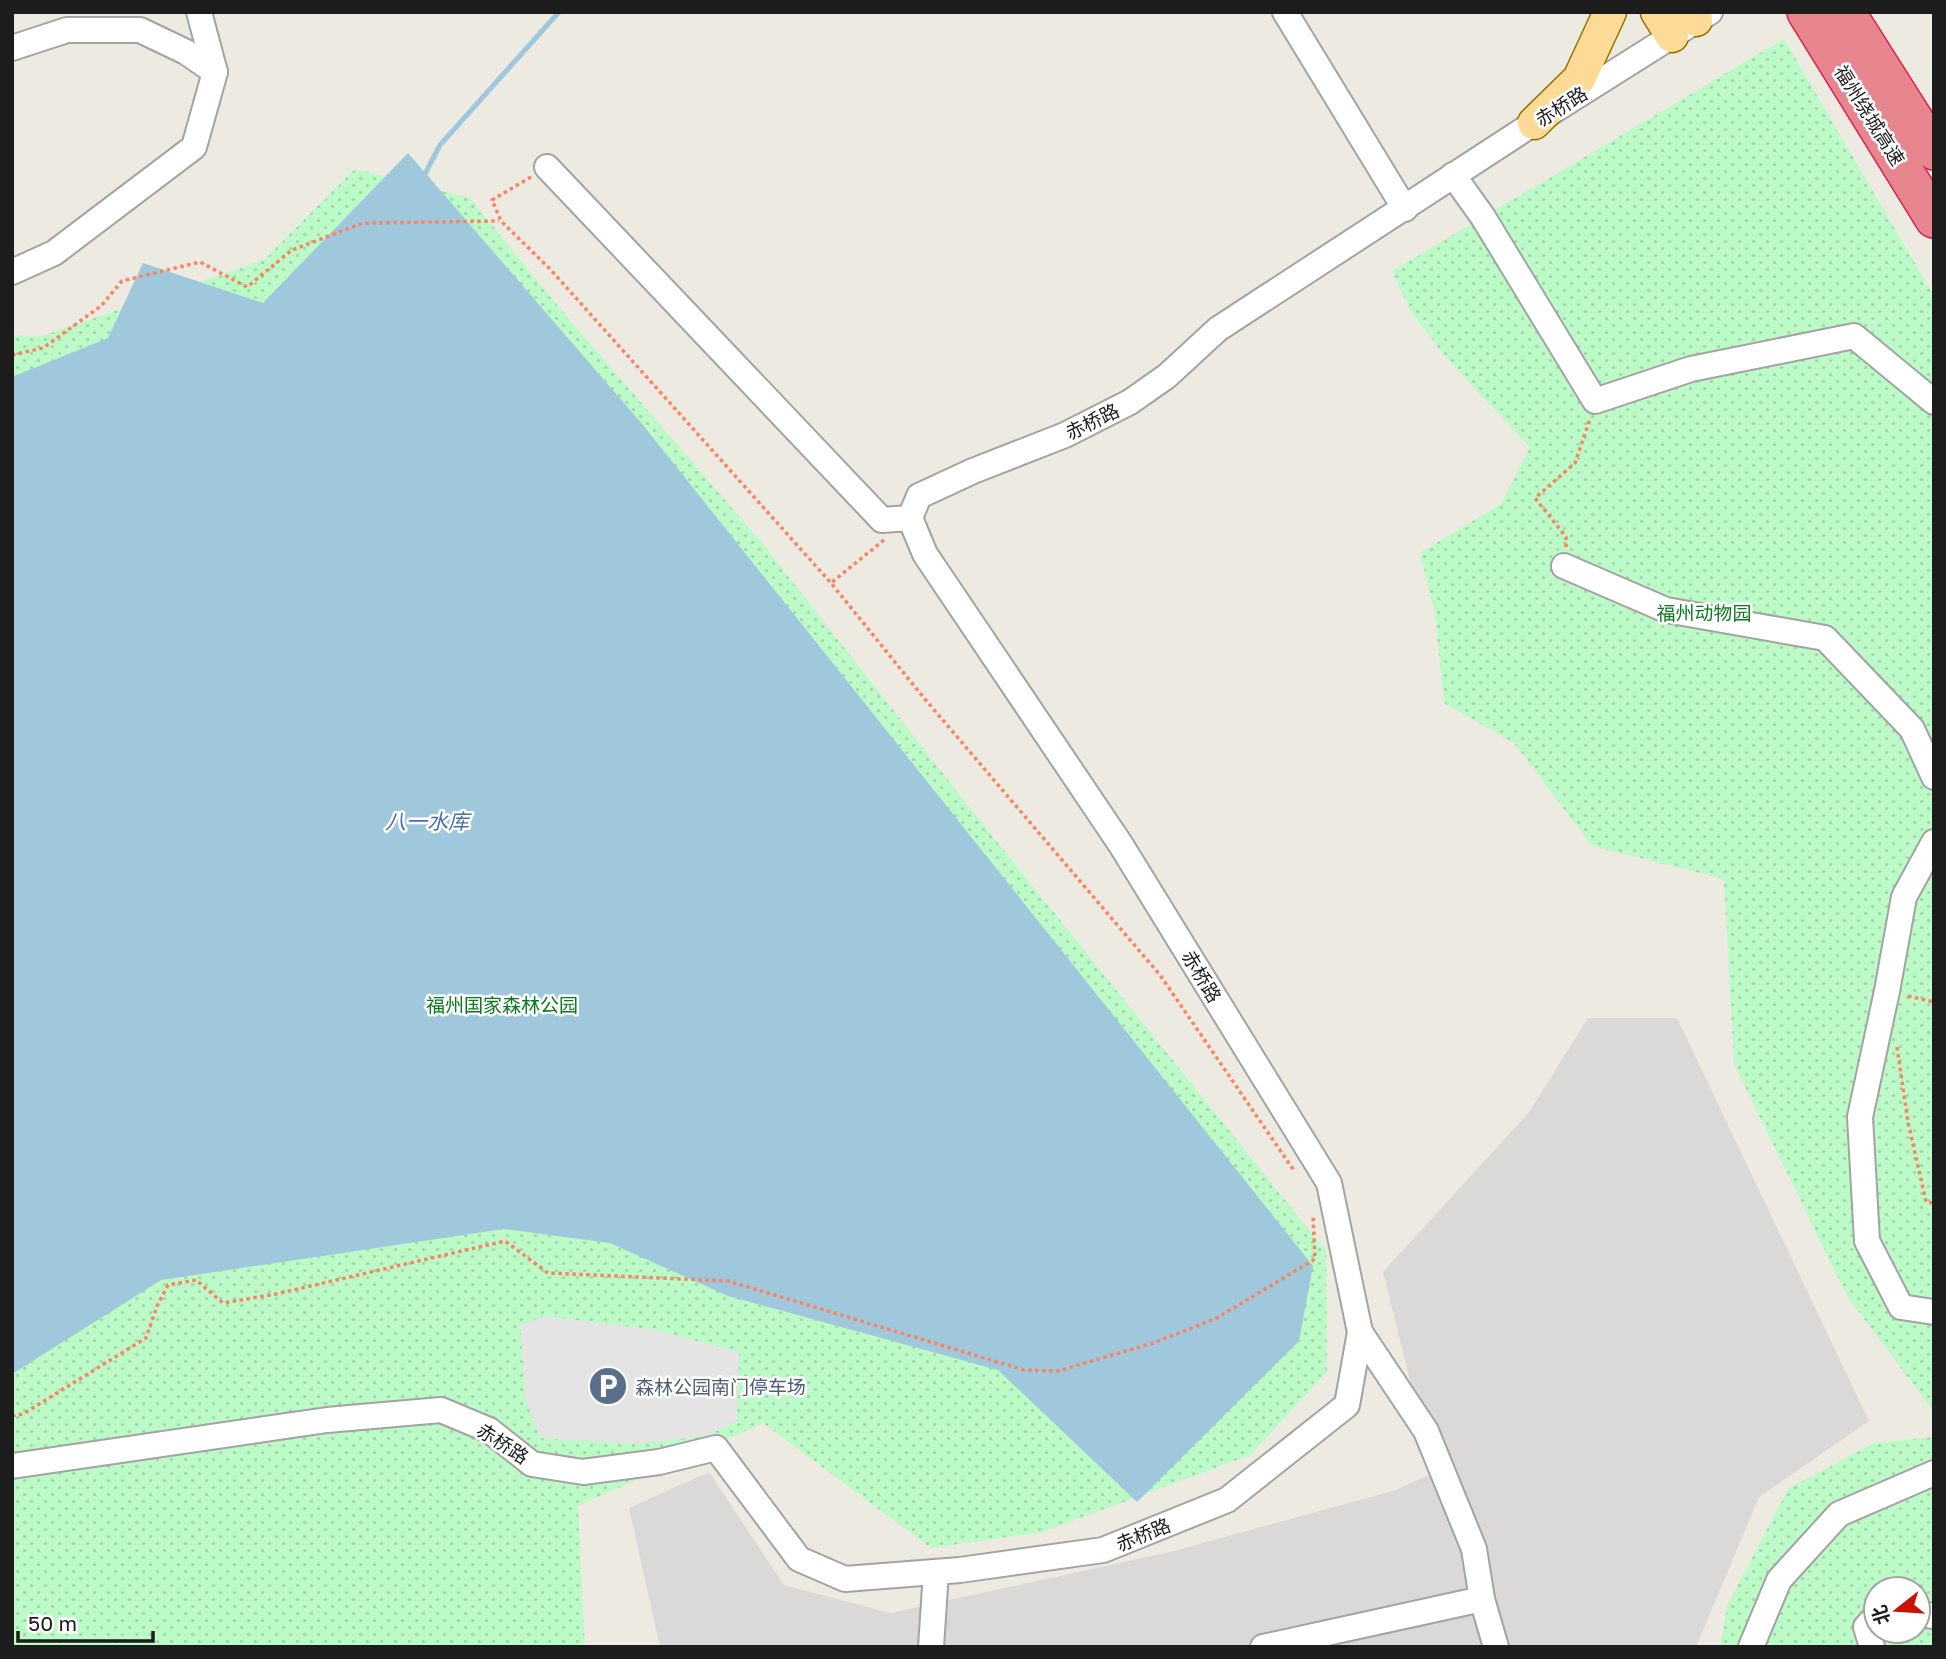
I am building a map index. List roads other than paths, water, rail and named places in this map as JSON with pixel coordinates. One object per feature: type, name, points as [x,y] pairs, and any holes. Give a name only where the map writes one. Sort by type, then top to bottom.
[{"type":"highway","name":"福州绕城高速","points":[[1806,12],[1934,219]]},
{"type":"highway","name":"福州绕城高速","points":[[1846,12],[1934,152]]},
{"type":"main road","points":[[1534,123],[1579,79],[1610,12]]},
{"type":"street","points":[[12,272],[54,253],[194,147],[215,72],[199,12]]},
{"type":"street","points":[[1285,12],[1405,209]]},
{"type":"street","name":"赤桥路","points":[[12,1466],[327,1420],[441,1410],[489,1430],[532,1464],[583,1472],[659,1462],[716,1448],[799,1559],[845,1578],[936,1572],[1103,1550],[1227,1500],[1347,1405],[1360,1332],[1329,1183],[1121,845],[925,554],[910,519],[919,496],[973,471],[1065,435],[1130,402],[1167,376],[1217,329],[1405,209],[1685,19]]},
{"type":"street","points":[[12,48],[67,30],[141,30],[186,52],[215,72]]},
{"type":"street","points":[[547,167],[882,520],[910,519]]},
{"type":"street","points":[[1453,175],[1483,217],[1595,401],[1691,369],[1854,336],[1934,402]]},
{"type":"street","points":[[1564,566],[1666,610],[1825,638],[1912,729],[1934,777]]},
{"type":"street","points":[[1934,842],[1904,897],[1860,1117],[1867,1241],[1902,1307],[1934,1312]]},
{"type":"street","points":[[1360,1332],[1426,1431],[1474,1549],[1482,1599],[1496,1647]]},
{"type":"street","points":[[1751,1647],[1779,1580],[1839,1514],[1934,1473]]},
{"type":"street","points":[[931,1647],[936,1572]]},
{"type":"street","points":[[1263,1647],[1482,1599]]},
{"type":"water","name":"八一水库","points":[[408,153],[643,425],[1313,1266],[1299,1341],[1137,1502],[998,1370],[728,1296],[610,1243],[504,1229],[161,1280],[12,1374],[12,377],[108,338],[143,263],[263,303]]},
{"type":"waterway","points":[[425,174],[440,145],[559,12]]},
{"type":"place","name":"森林公园南门停车场","points":[[608,1386]]},
{"type":"park label","name":"福州动物园","points":[[1704,612]]},
{"type":"park label","name":"福州国家森林公园","points":[[502,1004]]}]
